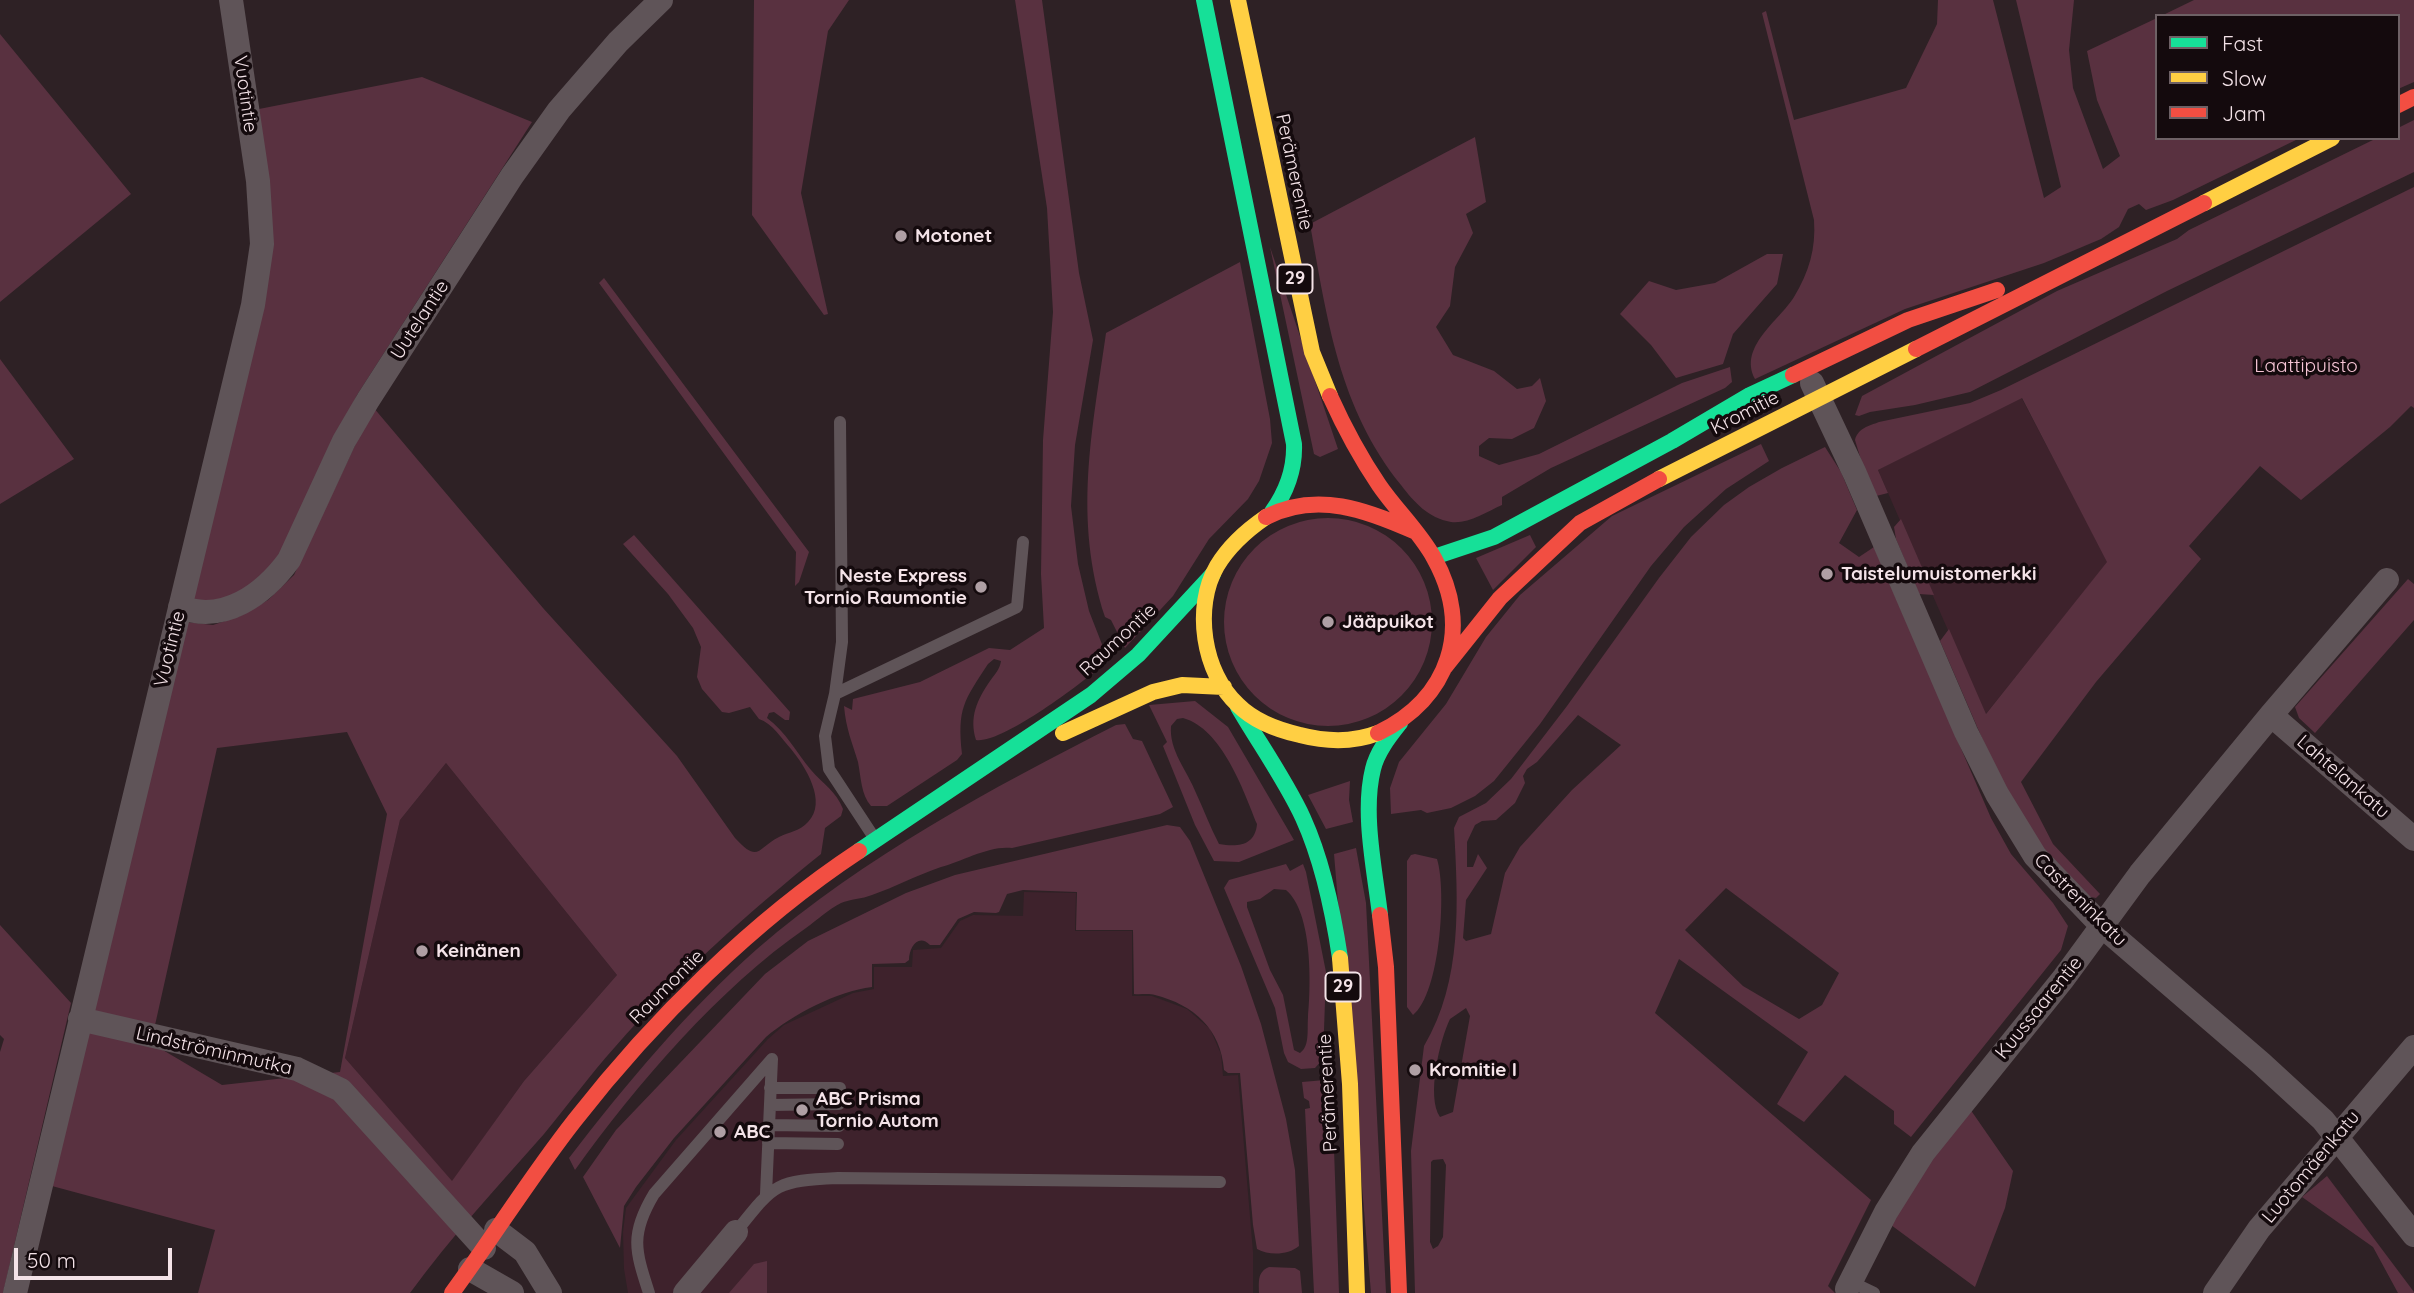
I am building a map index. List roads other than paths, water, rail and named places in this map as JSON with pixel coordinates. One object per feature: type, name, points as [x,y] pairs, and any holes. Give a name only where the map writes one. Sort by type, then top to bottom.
[{"type":"main road","name":"29","points":[[1204,0],[1294,444],[1295,462],[1291,481],[1272,512],[1248,530],[1230,549],[1213,574],[1205,607],[1207,648],[1214,670],[1237,705],[1281,729],[1309,739],[1336,741],[1365,738],[1400,723]]},
{"type":"main road","name":"Perämerentie","points":[[1238,0],[1311,352],[1360,455],[1388,499],[1416,532]]},
{"type":"main road","name":"Kromitie","points":[[1446,667],[1500,598],[1580,523],[1620,499],[2328,140]]},
{"type":"main road","name":"Kromitie","points":[[1434,556],[1494,537],[1672,441],[1750,395],[1908,320],[2106,252]]},
{"type":"main road","name":"29","points":[[1272,512],[1326,504],[1380,516],[1416,532],[1434,556],[1445,583],[1450,608],[1446,667],[1425,698],[1400,723],[1383,746],[1373,767],[1370,783],[1369,813],[1386,967],[1399,1293]]},
{"type":"main road","name":"Raumontie","points":[[452,1293],[532,1177],[592,1099],[651,1032],[724,959],[810,886],[875,839],[1091,695],[1138,655],[1213,574]]},
{"type":"main road","name":"Raumontie","points":[[974,774],[1153,692],[1182,685],[1224,687]]},
{"type":"main road","name":"Perämerentie","points":[[1237,705],[1303,818],[1334,915],[1342,969],[1350,1084],[1357,1293]]},
{"type":"street","name":"Vuotintie","points":[[15,1293],[253,305],[262,244],[258,181],[231,0]]},
{"type":"street","name":"Uutelantie","points":[[180,607],[198,612],[228,608],[250,599],[277,576],[289,560],[344,441],[368,400],[512,176],[559,110],[618,42],[660,0]]},
{"type":"street","name":"Castreninkatu","points":[[1805,370],[1861,486],[1917,622],[1997,794],[2035,856],[2103,927],[2323,1120],[2414,1235]]},
{"type":"street","name":"Kuussaarentie","points":[[1849,1285],[1886,1212],[1923,1153],[2103,927],[2140,874],[2387,580]]},
{"type":"street","name":"Lahtelankatu","points":[[2271,715],[2414,839]]},
{"type":"street","name":"Lindströminmutka","points":[[80,1019],[298,1069],[341,1090],[490,1239],[524,1252],[550,1293]]},
{"type":"street","name":"Luotomäenkatu","points":[[2215,1293],[2259,1229],[2414,1047]]},
{"type":"street","points":[[685,1293],[736,1232]]},
{"type":"street","points":[[470,1269],[512,1293]]},
{"type":"lane","points":[[841,422],[842,642],[835,694],[825,736],[829,769],[875,839]]},
{"type":"lane","points":[[835,694],[1017,607],[1023,542]]},
{"type":"lane","points":[[649,1293],[636,1245],[640,1218],[654,1194],[772,1059],[766,1194]]},
{"type":"lane","points":[[770,1088],[840,1088]]},
{"type":"lane","points":[[770,1105],[839,1104]]},
{"type":"lane","points":[[769,1125],[839,1126]]},
{"type":"lane","points":[[768,1143],[838,1144]]},
{"type":"lane","points":[[736,1232],[766,1194],[791,1182],[838,1178],[1220,1182]]},
{"type":"lane","points":[[1849,1285],[1874,1293]]},
{"type":"place","name":"Motonet","points":[[901,236]]},
{"type":"place","name":"Taistelumuistomerkki","points":[[1827,574]]},
{"type":"place","name":"Neste Express Tornio Raumontie","points":[[981,587]]},
{"type":"place","name":"Jääpuikot","points":[[1328,622]]},
{"type":"place","name":"Keinänen","points":[[422,951]]},
{"type":"place","name":"Kromitie I","points":[[1415,1070]]},
{"type":"place","name":"ABC Prisma Tornio Autom","points":[[802,1110]]},
{"type":"place","name":"ABC","points":[[720,1132]]},
{"type":"park label","name":"Laattipuisto","points":[[2306,366]]}]
